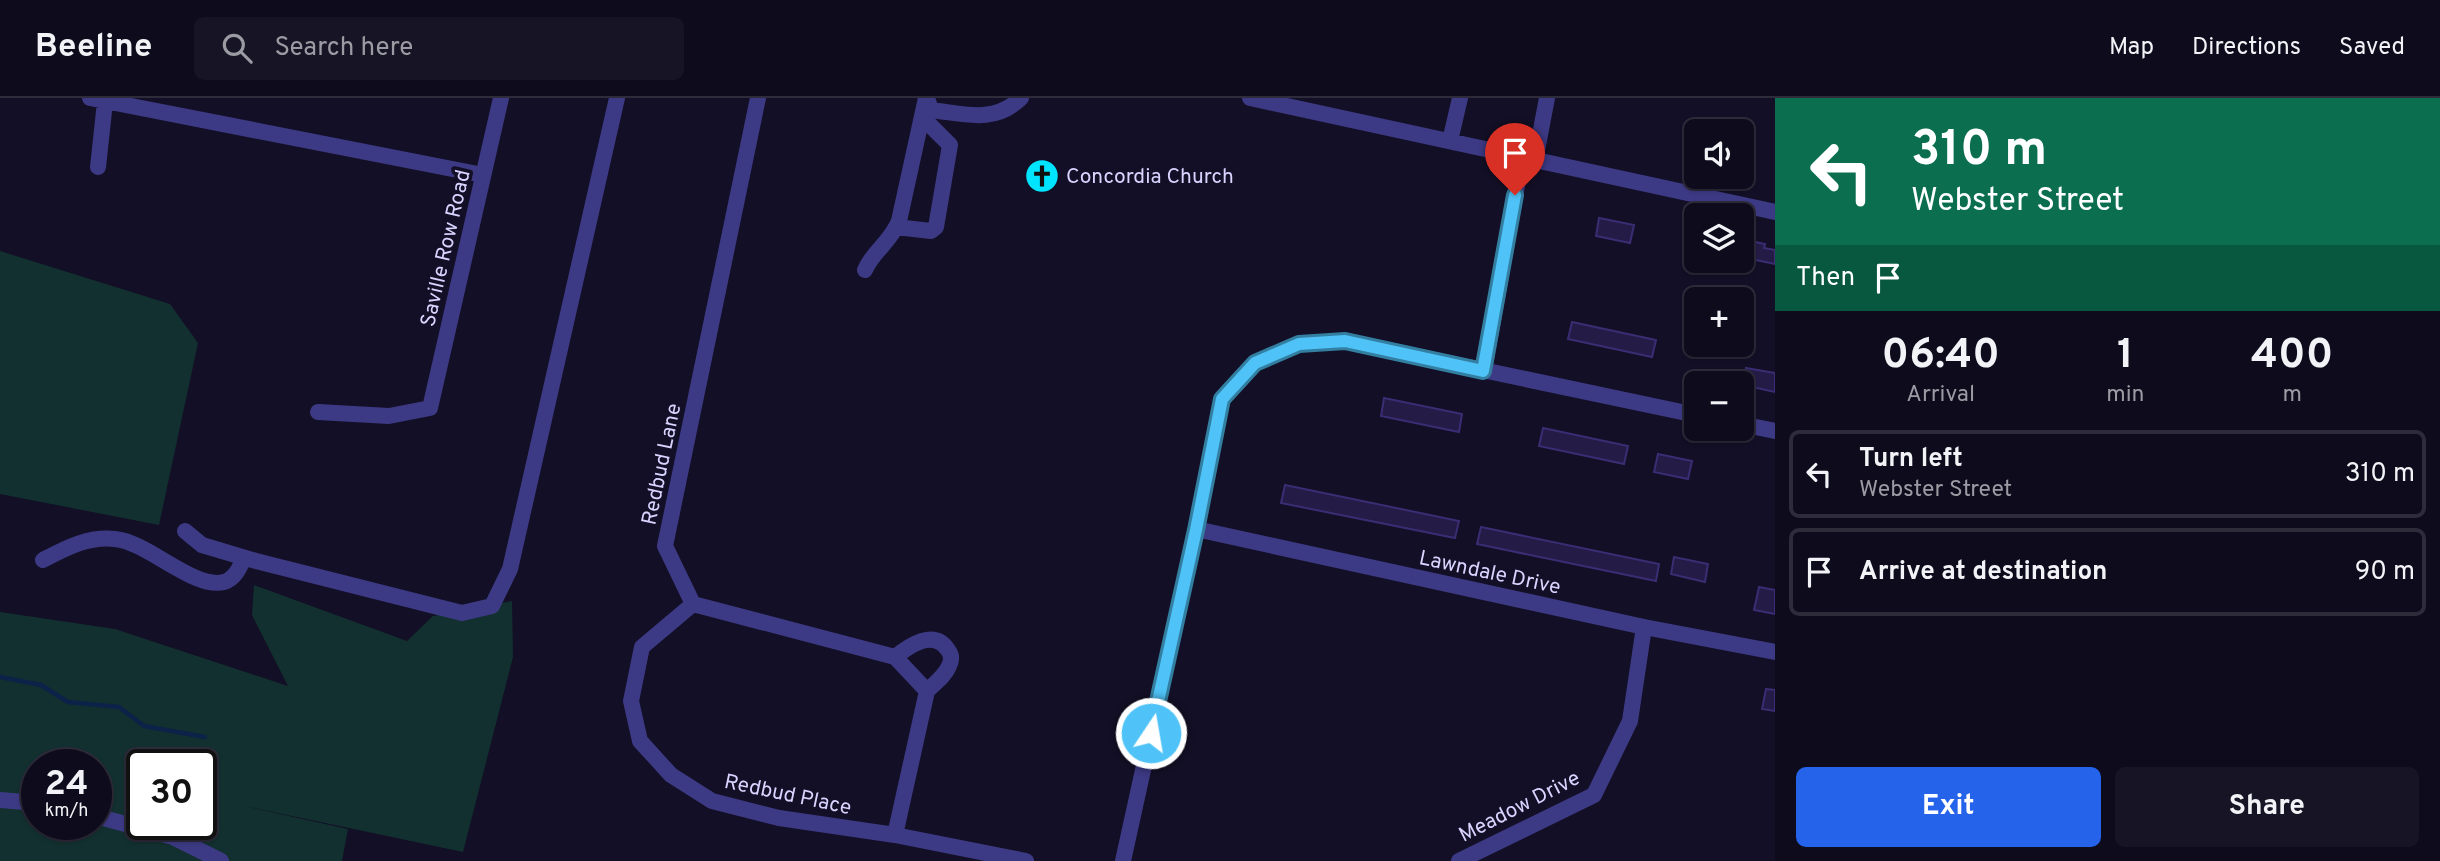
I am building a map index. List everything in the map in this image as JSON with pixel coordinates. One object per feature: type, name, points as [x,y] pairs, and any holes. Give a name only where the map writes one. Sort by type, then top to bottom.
[{"type":"street","name":"Saville Row Road","points":[[318,412],[389,416],[430,408],[501,98]]},
{"type":"street","points":[[185,531],[202,545],[244,558],[461,612],[492,606],[510,569],[617,98]]},
{"type":"street","name":"Redbud Lane","points":[[693,604],[666,546],[758,98]]},
{"type":"street","points":[[927,98],[931,110],[975,116],[999,114],[1021,98]]},
{"type":"street","points":[[865,270],[869,260],[893,236],[927,98]]},
{"type":"street","points":[[1250,98],[1324,106],[1528,160],[1775,212]]},
{"type":"street","points":[[1450,141],[1460,98]]},
{"type":"street","points":[[1483,371],[1528,160],[1546,98]]},
{"type":"street","points":[[97,167],[97,100],[483,175]]},
{"type":"street","points":[[896,227],[931,231],[936,227],[950,145],[922,117]]},
{"type":"street","points":[[1123,861],[1222,399],[1255,363],[1299,344],[1345,341],[1684,413]]},
{"type":"street","points":[[1754,427],[1775,431]]},
{"type":"street","name":"Lawndale Drive","points":[[1196,530],[1644,627],[1775,652]]},
{"type":"street","points":[[43,560],[72,545],[94,538],[115,539],[135,543],[206,583],[225,582],[236,573],[244,558]]},
{"type":"street","points":[[693,604],[895,657],[927,691]]},
{"type":"street","name":"Redbud Place","points":[[693,604],[642,647],[631,701],[640,741],[671,775],[712,801],[779,818],[895,835],[1026,861]]},
{"type":"street","name":"Meadow Drive","points":[[1459,861],[1594,795],[1630,721],[1644,627]]},
{"type":"street","points":[[895,657],[915,642],[935,640],[945,645],[951,655],[951,664],[927,691],[895,835]]},
{"type":"street","points":[[0,800],[21,802]]},
{"type":"street","points":[[112,820],[173,836],[221,861]]},
{"type":"green space","points":[[0,251],[170,304],[198,343],[159,525],[0,494]]},
{"type":"green space","points":[[254,585],[407,641],[433,616],[512,601],[513,657],[463,852],[244,806],[348,829],[342,861],[0,861],[0,612],[115,629],[288,686],[252,615]]},
{"type":"building","points":[[1599,218],[1634,225],[1630,243],[1596,236]]},
{"type":"building","points":[[1754,242],[1765,244],[1764,248],[1775,250],[1775,264],[1754,260]]},
{"type":"building","points":[[1572,322],[1656,340],[1652,357],[1568,339]]},
{"type":"building","points":[[1746,368],[1775,373],[1775,392],[1754,387],[1754,371],[1745,371]]},
{"type":"building","points":[[1384,398],[1462,414],[1459,432],[1381,416]]},
{"type":"building","points":[[1543,428],[1628,446],[1624,464],[1539,446]]},
{"type":"building","points":[[1658,454],[1692,461],[1688,479],[1654,472]]},
{"type":"building","points":[[1285,485],[1459,521],[1455,538],[1281,503]]},
{"type":"building","points":[[1481,527],[1659,564],[1656,581],[1477,544]]},
{"type":"building","points":[[1674,557],[1708,564],[1705,582],[1671,574]]},
{"type":"building","points":[[1759,587],[1775,590],[1775,614],[1754,610]]},
{"type":"building","points":[[1766,689],[1775,690],[1775,711],[1762,709]]},
{"type":"waterway","points":[[0,677],[41,685],[68,702],[119,707],[144,726],[205,737]]},
{"type":"place","name":"Concordia Church","points":[[1042,176]]},
{"type":"route","points":[[1151,733],[1222,399],[1255,363],[1299,344],[1345,341],[1483,371],[1515,195]]}]
